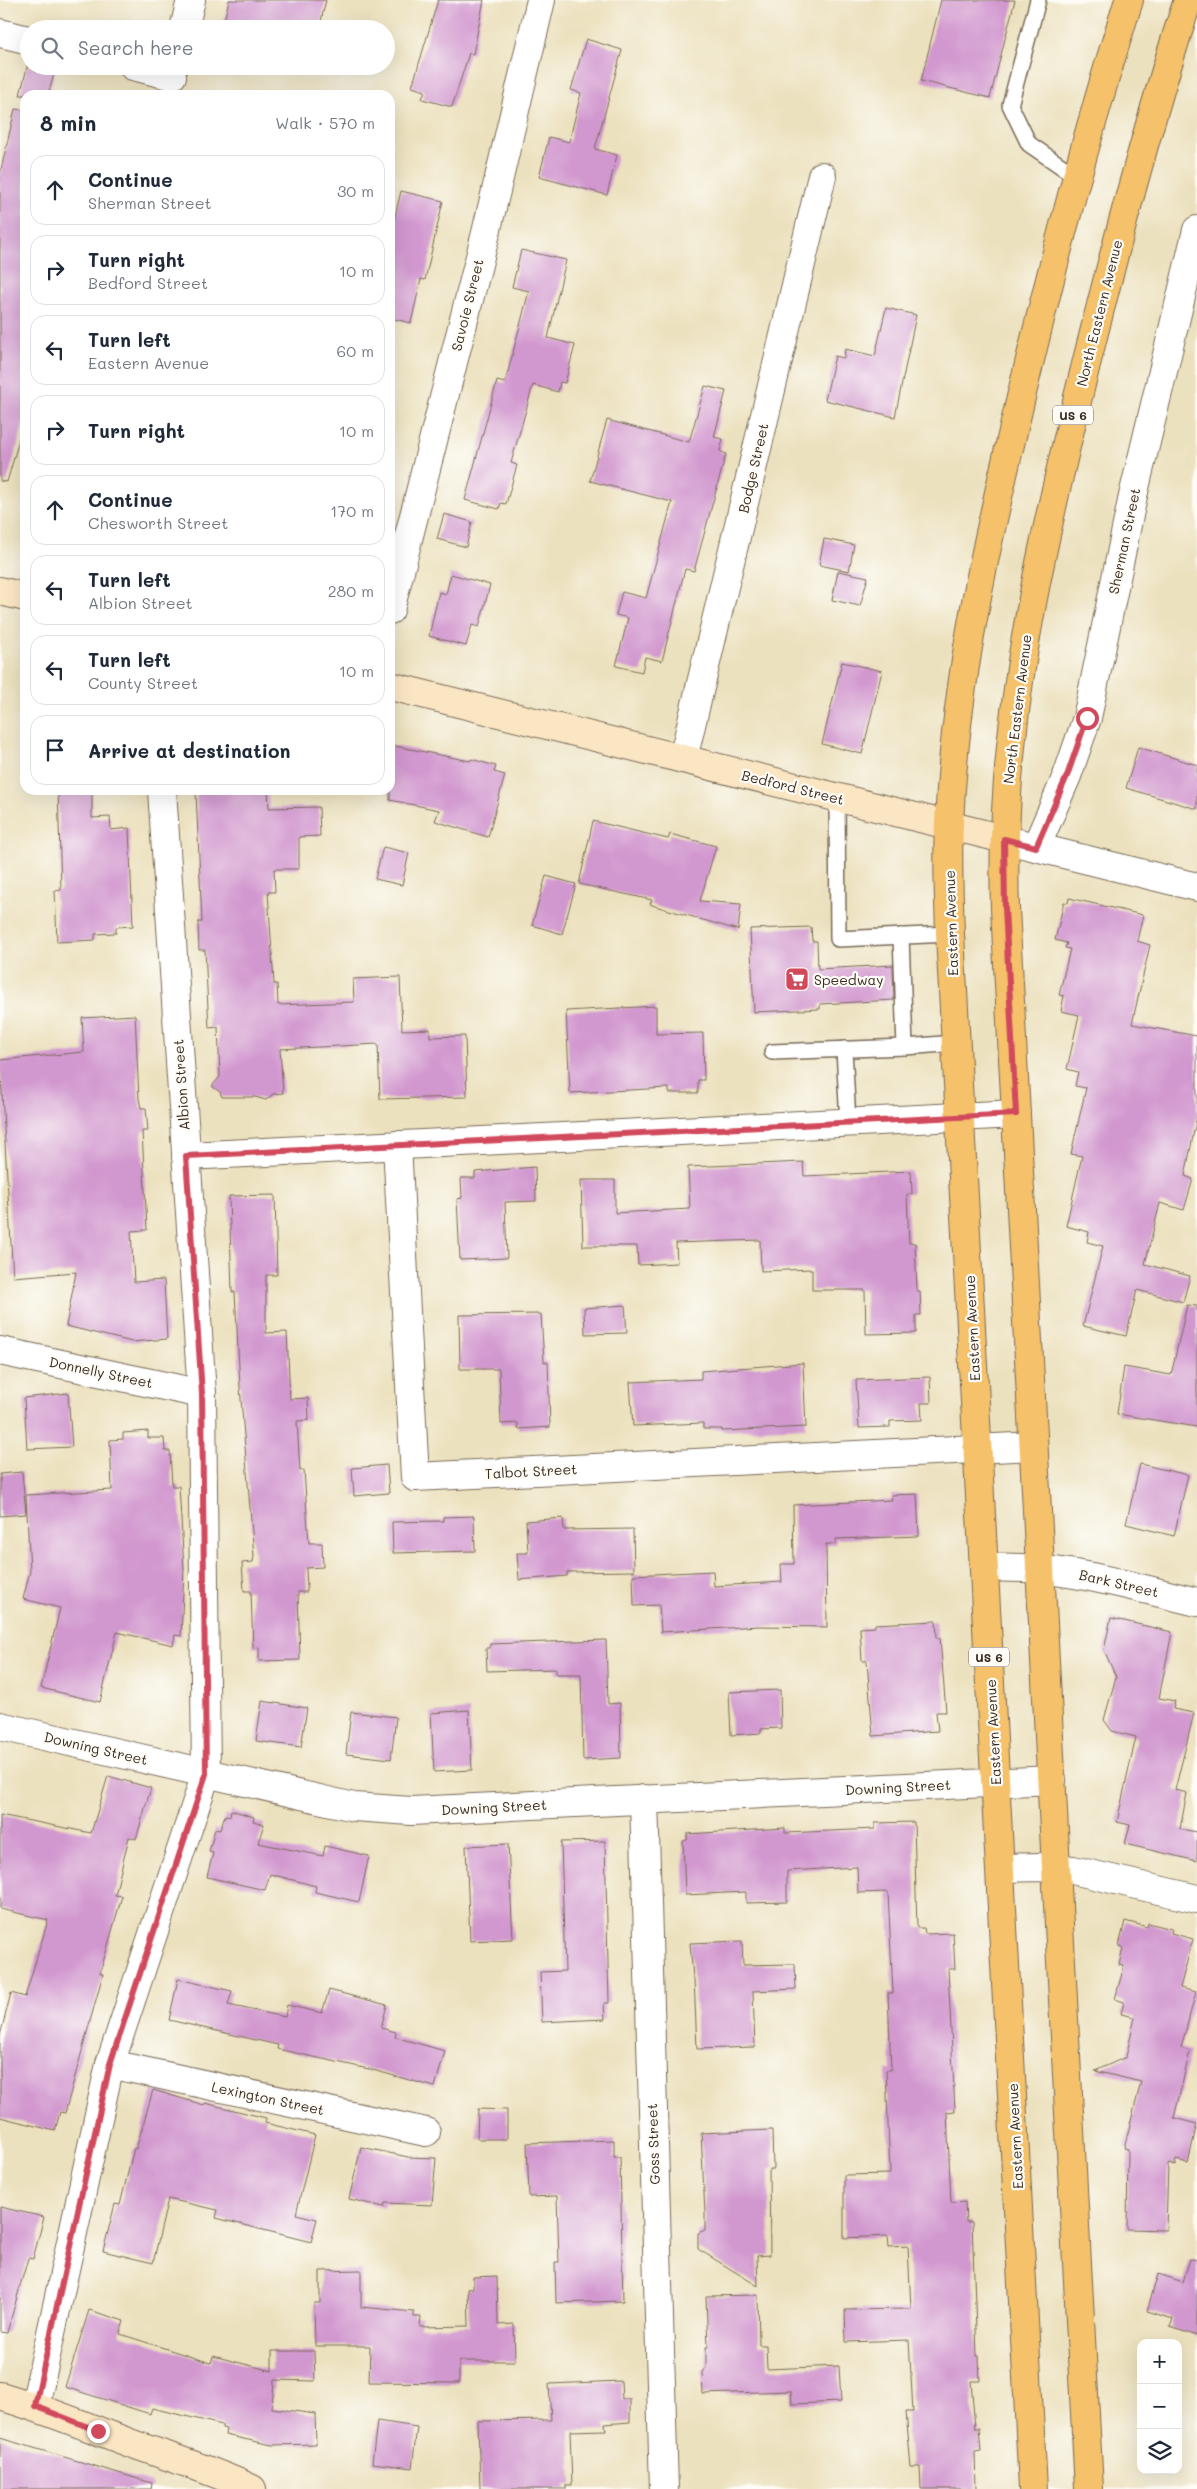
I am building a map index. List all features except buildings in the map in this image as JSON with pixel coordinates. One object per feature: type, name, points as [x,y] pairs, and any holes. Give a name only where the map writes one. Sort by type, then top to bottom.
[{"type":"main road","name":"US 6","points":[[948,825],[963,679],[984,559],[1034,340],[1077,177],[1128,0]]},
{"type":"main road","name":"North Eastern Avenue","points":[[1004,839],[1018,682],[1027,624],[1048,525],[1108,274],[1188,0]]},
{"type":"main road","points":[[0,591],[20,596]]},
{"type":"main road","name":"Bedford Street","points":[[395,687],[1004,839]]},
{"type":"main road","name":"Eastern Avenue","points":[[948,825],[950,934],[1034,2489]]},
{"type":"main road","name":"US 6","points":[[1004,839],[1005,908],[1089,2489]]},
{"type":"main road","points":[[0,2396],[35,2406],[239,2486]]},
{"type":"street","points":[[186,20],[192,0]]},
{"type":"street","name":"Savoie Street","points":[[395,590],[486,233],[541,0]]},
{"type":"street","points":[[0,33],[20,38]]},
{"type":"street","points":[[160,75],[172,79]]},
{"type":"street","name":"Bodge Street","points":[[683,759],[822,176]]},
{"type":"street","name":"Sherman Street","points":[[1036,847],[1070,768],[1087,718],[1133,496],[1197,230]]},
{"type":"street","name":"Albion Street","points":[[35,2406],[110,2064],[206,1774],[202,1394],[162,795]]},
{"type":"street","name":"Bedford Street","points":[[1004,839],[1197,887]]},
{"type":"street","points":[[186,1156],[1016,1114]]},
{"type":"street","name":"Talbot Street","points":[[396,1145],[415,1477],[978,1449]]},
{"type":"street","name":"Donnelly Street","points":[[0,1351],[202,1394]]},
{"type":"street","points":[[978,1449],[1033,1446]]},
{"type":"street","name":"Bark Street","points":[[984,1568],[1040,1568],[1075,1573],[1197,1602]]},
{"type":"street","name":"Downing Street","points":[[0,1726],[354,1808],[411,1811],[1052,1780]]},
{"type":"street","name":"Goss Street","points":[[644,1799],[664,2489]]},
{"type":"street","points":[[1001,1868],[1057,1868],[1197,1900]]},
{"type":"street","name":"Lexington Street","points":[[110,2064],[426,2132]]},
{"type":"lane","points":[[1038,0],[1010,105],[1029,144],[1077,177]]},
{"type":"lane","points":[[837,798],[838,939],[950,934]]},
{"type":"lane","points":[[901,936],[905,1047]]},
{"type":"lane","points":[[772,1052],[905,1047],[956,1043]]},
{"type":"lane","points":[[844,1049],[848,1122]]},
{"type":"place","name":"Speedway","points":[[797,979]]},
{"type":"route","points":[[98,2431],[35,2406],[110,2064],[206,1774],[202,1394],[186,1156],[1016,1114],[1004,886],[1004,839],[1036,847],[1079,746],[1087,718]]}]
